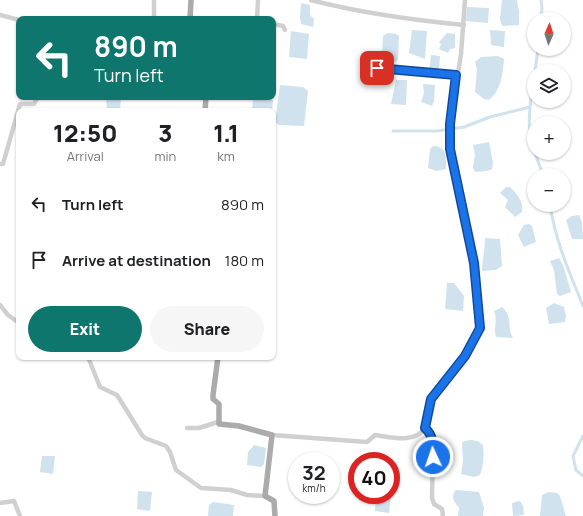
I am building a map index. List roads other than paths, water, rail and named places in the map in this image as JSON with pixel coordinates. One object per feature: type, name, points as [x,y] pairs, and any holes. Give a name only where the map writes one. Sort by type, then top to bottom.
[{"type":"main road","points":[[190,16],[191,0]]},
{"type":"main road","points":[[218,360],[213,399],[219,404],[218,422],[223,425],[239,426],[272,435],[265,496],[274,501],[275,516]]},
{"type":"street","points":[[154,0],[154,16]]},
{"type":"street","points":[[257,16],[258,0]]},
{"type":"street","points":[[310,0],[410,18],[464,24]]},
{"type":"street","points":[[272,435],[367,442],[375,435],[408,438],[418,436],[425,428],[431,399],[465,356],[480,328],[474,263],[453,165],[449,133],[456,75],[461,54],[465,0]]},
{"type":"street","points":[[0,15],[16,19]]},
{"type":"street","points":[[276,25],[283,26],[285,30]]},
{"type":"street","points":[[377,68],[456,75]]},
{"type":"street","points":[[19,108],[20,104],[34,104],[36,100]]},
{"type":"street","points":[[0,164],[3,164],[16,118]]},
{"type":"street","points":[[0,305],[8,315],[16,321]]},
{"type":"street","points":[[89,360],[100,387],[117,395],[126,412],[145,438],[166,446],[170,452],[174,466],[184,477],[204,490],[231,490],[247,495],[265,496]]},
{"type":"street","points":[[186,428],[199,428],[218,422]]},
{"type":"street","points":[[425,428],[431,435],[433,443],[432,498],[434,504],[442,509],[444,516]]},
{"type":"street","points":[[0,503],[14,502],[20,516]]},
{"type":"water","points":[[502,0],[517,0],[519,25],[502,26],[500,19]]},
{"type":"water","points":[[301,3],[310,5],[310,15],[314,19],[313,27],[301,24]]},
{"type":"water","points":[[467,7],[489,8],[488,23],[466,21]]},
{"type":"water","points":[[412,30],[427,31],[425,59],[409,53]]},
{"type":"water","points":[[490,30],[505,31],[504,47],[491,45]]},
{"type":"water","points":[[291,31],[309,34],[307,59],[289,57]]},
{"type":"water","points":[[388,33],[399,36],[398,59],[396,62],[383,59],[382,57],[383,36]]},
{"type":"water","points":[[447,33],[455,34],[455,48],[450,49],[448,53],[439,49],[441,44],[439,42]]},
{"type":"water","points":[[431,55],[440,56],[439,72],[429,71]]},
{"type":"water","points":[[498,56],[504,59],[501,81],[493,96],[489,100],[484,99],[475,92],[477,69],[475,62],[481,57]]},
{"type":"water","points":[[396,80],[407,80],[406,105],[391,104]]},
{"type":"water","points":[[423,84],[435,85],[434,101],[432,106],[421,102],[424,93]]},
{"type":"water","points":[[280,85],[303,87],[308,91],[304,126],[279,125],[276,123]]},
{"type":"water","points":[[106,100],[121,100],[120,108],[107,108]]},
{"type":"water","points":[[253,100],[273,100],[272,108],[252,108]]},
{"type":"water","points":[[489,142],[493,163],[492,169],[475,172],[473,167],[475,155],[473,145]]},
{"type":"water","points":[[433,146],[441,148],[444,151],[446,157],[446,169],[436,171],[428,168],[430,149]]},
{"type":"water","points":[[506,187],[510,187],[515,192],[522,205],[522,212],[515,217],[505,207],[508,200],[500,193]]},
{"type":"water","points":[[579,215],[582,222],[583,239],[572,239],[566,220],[572,216]]},
{"type":"water","points":[[529,224],[532,226],[536,242],[524,247],[518,235],[524,225]]},
{"type":"water","points":[[485,238],[500,239],[502,266],[496,270],[482,271]]},
{"type":"water","points":[[559,258],[563,265],[571,292],[560,296],[557,294],[554,270],[550,261]]},
{"type":"water","points":[[447,283],[454,283],[464,296],[463,311],[445,309]]},
{"type":"water","points":[[554,303],[564,307],[566,316],[565,322],[549,324],[546,308]]},
{"type":"water","points":[[502,307],[508,315],[510,330],[513,338],[496,337],[496,318],[494,311]]},
{"type":"water","points":[[464,441],[478,441],[483,445],[483,460],[480,475],[474,477],[461,474],[463,461],[462,443]]},
{"type":"water","points":[[254,445],[266,448],[264,464],[261,467],[247,465],[248,452]]},
{"type":"water","points":[[42,456],[55,456],[53,474],[40,472]]},
{"type":"water","points":[[456,490],[479,492],[484,508],[483,516],[458,516],[459,508],[453,497]]},
{"type":"water","points":[[138,491],[152,492],[150,511],[137,509]]},
{"type":"water","points":[[548,492],[557,493],[560,496],[566,516],[540,516],[542,495]]},
{"type":"water","points":[[519,501],[523,506],[524,515],[513,516],[512,503]]},
{"type":"water","points":[[213,502],[234,505],[233,516],[208,516],[209,505]]},
{"type":"water","points":[[375,504],[390,504],[389,513],[375,511]]},
{"type":"waterway","points":[[541,0],[542,12]]},
{"type":"waterway","points":[[536,64],[537,56]]},
{"type":"waterway","points":[[393,131],[437,131],[464,127],[490,117],[527,108]]},
{"type":"waterway","points":[[529,116],[530,108]]},
{"type":"waterway","points":[[538,160],[540,168]]},
{"type":"waterway","points":[[552,212],[559,244],[583,306]]},
{"type":"waterway","points":[[583,436],[573,456],[576,470],[583,476]]}]
